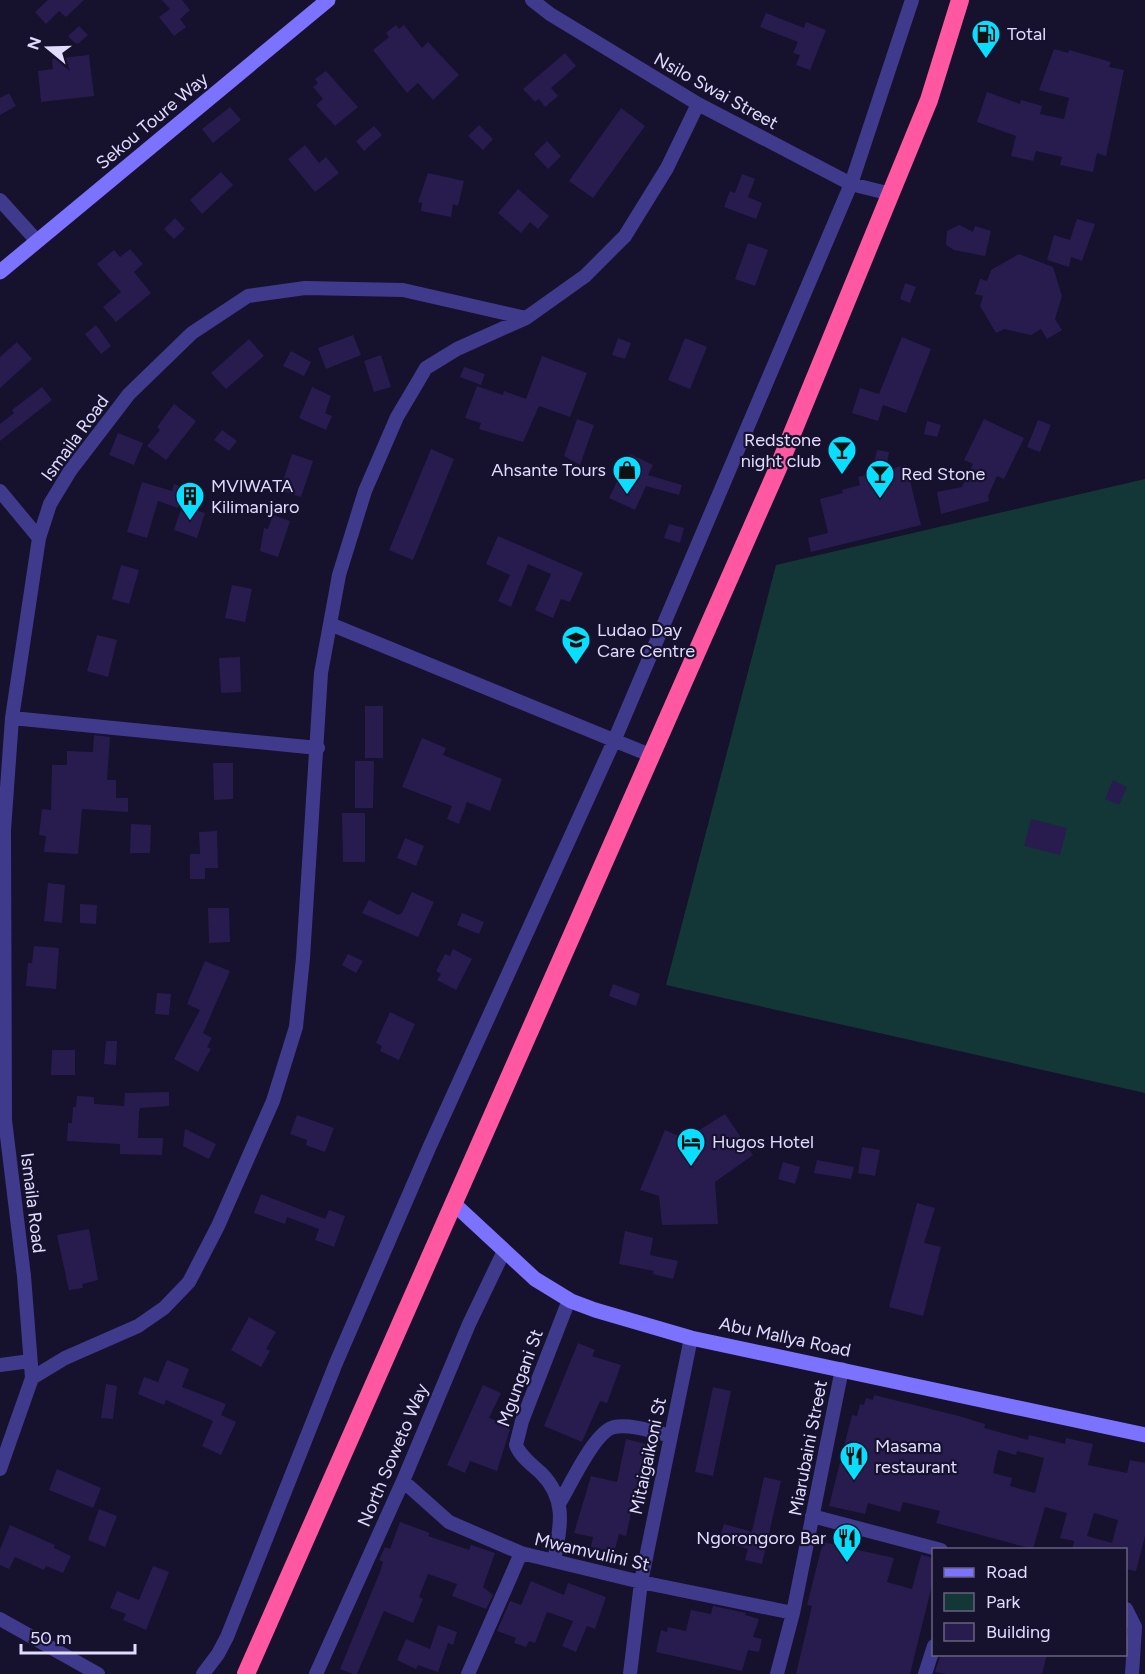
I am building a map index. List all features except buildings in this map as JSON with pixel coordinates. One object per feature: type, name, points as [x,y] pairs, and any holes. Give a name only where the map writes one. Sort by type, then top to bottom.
[{"type":"highway","points":[[246,1674],[778,468],[929,100],[960,0]]},
{"type":"main road","name":"Sekou Toure Way","points":[[0,272],[328,0]]},
{"type":"main road","name":"Abu Mallya Road","points":[[453,1203],[535,1279],[569,1300],[691,1338],[1145,1435]]},
{"type":"street","name":"Nsilo Swai Street","points":[[532,0],[550,14],[698,104],[851,184],[891,194]]},
{"type":"street","points":[[203,1674],[227,1637],[336,1363],[614,741],[851,184],[912,0]]},
{"type":"street","points":[[32,1378],[65,1359],[138,1326],[164,1308],[189,1282],[218,1226],[273,1101],[296,1027],[318,748],[321,673],[339,575],[366,491],[398,417],[426,368],[457,349],[526,318],[585,276],[625,236],[668,168],[698,104]]},
{"type":"street","points":[[0,200],[37,241]]},
{"type":"street","name":"Ismaila Road","points":[[0,1469],[32,1378],[24,1276],[3,1120],[4,830],[12,718],[39,538],[50,504],[70,471],[129,394],[192,333],[248,296],[305,288],[403,290],[526,318]]},
{"type":"street","points":[[0,491],[39,538]]},
{"type":"street","points":[[330,624],[650,755]]},
{"type":"street","points":[[12,718],[318,748]]},
{"type":"street","name":"North Soweto Way","points":[[315,1674],[403,1481],[469,1324],[504,1251]]},
{"type":"street","name":"Mgungani St","points":[[560,1503],[552,1485],[516,1445],[522,1421],[569,1300]]},
{"type":"street","name":"Mitaigaikoni St","points":[[630,1674],[641,1582],[691,1338]]},
{"type":"street","points":[[0,1365],[30,1361]]},
{"type":"street","name":"Miarubaini Street","points":[[777,1674],[793,1613],[842,1369]]},
{"type":"street","points":[[554,1562],[560,1528],[560,1503],[595,1440],[605,1431],[627,1427],[671,1436]]},
{"type":"street","name":"Mwamvulini St","points":[[403,1481],[449,1522],[521,1553],[641,1582],[793,1613]]},
{"type":"street","points":[[813,1516],[933,1548]]},
{"type":"street","points":[[468,1674],[521,1553]]},
{"type":"street","points":[[1127,1613],[1135,1627],[1132,1674]]},
{"type":"street","points":[[0,1619],[98,1674]]},
{"type":"street","points":[[925,1674],[932,1650]]},
{"type":"green space","points":[[1145,479],[1145,1093],[666,985],[776,565]]},
{"type":"place","name":"Total","points":[[986,60]]},
{"type":"place","name":"Redstone night club","points":[[842,476]]},
{"type":"place","name":"Ahsante Tours","points":[[627,496]]},
{"type":"place","name":"Red Stone","points":[[880,500]]},
{"type":"place","name":"MVIWATA Kilimanjaro","points":[[190,522]]},
{"type":"place","name":"Ludao Day Care Centre","points":[[576,666]]},
{"type":"place","name":"Hugos Hotel","points":[[691,1168]]},
{"type":"place","name":"Masama restaurant","points":[[854,1482]]},
{"type":"place","name":"Ngorongoro Bar","points":[[847,1564]]}]
